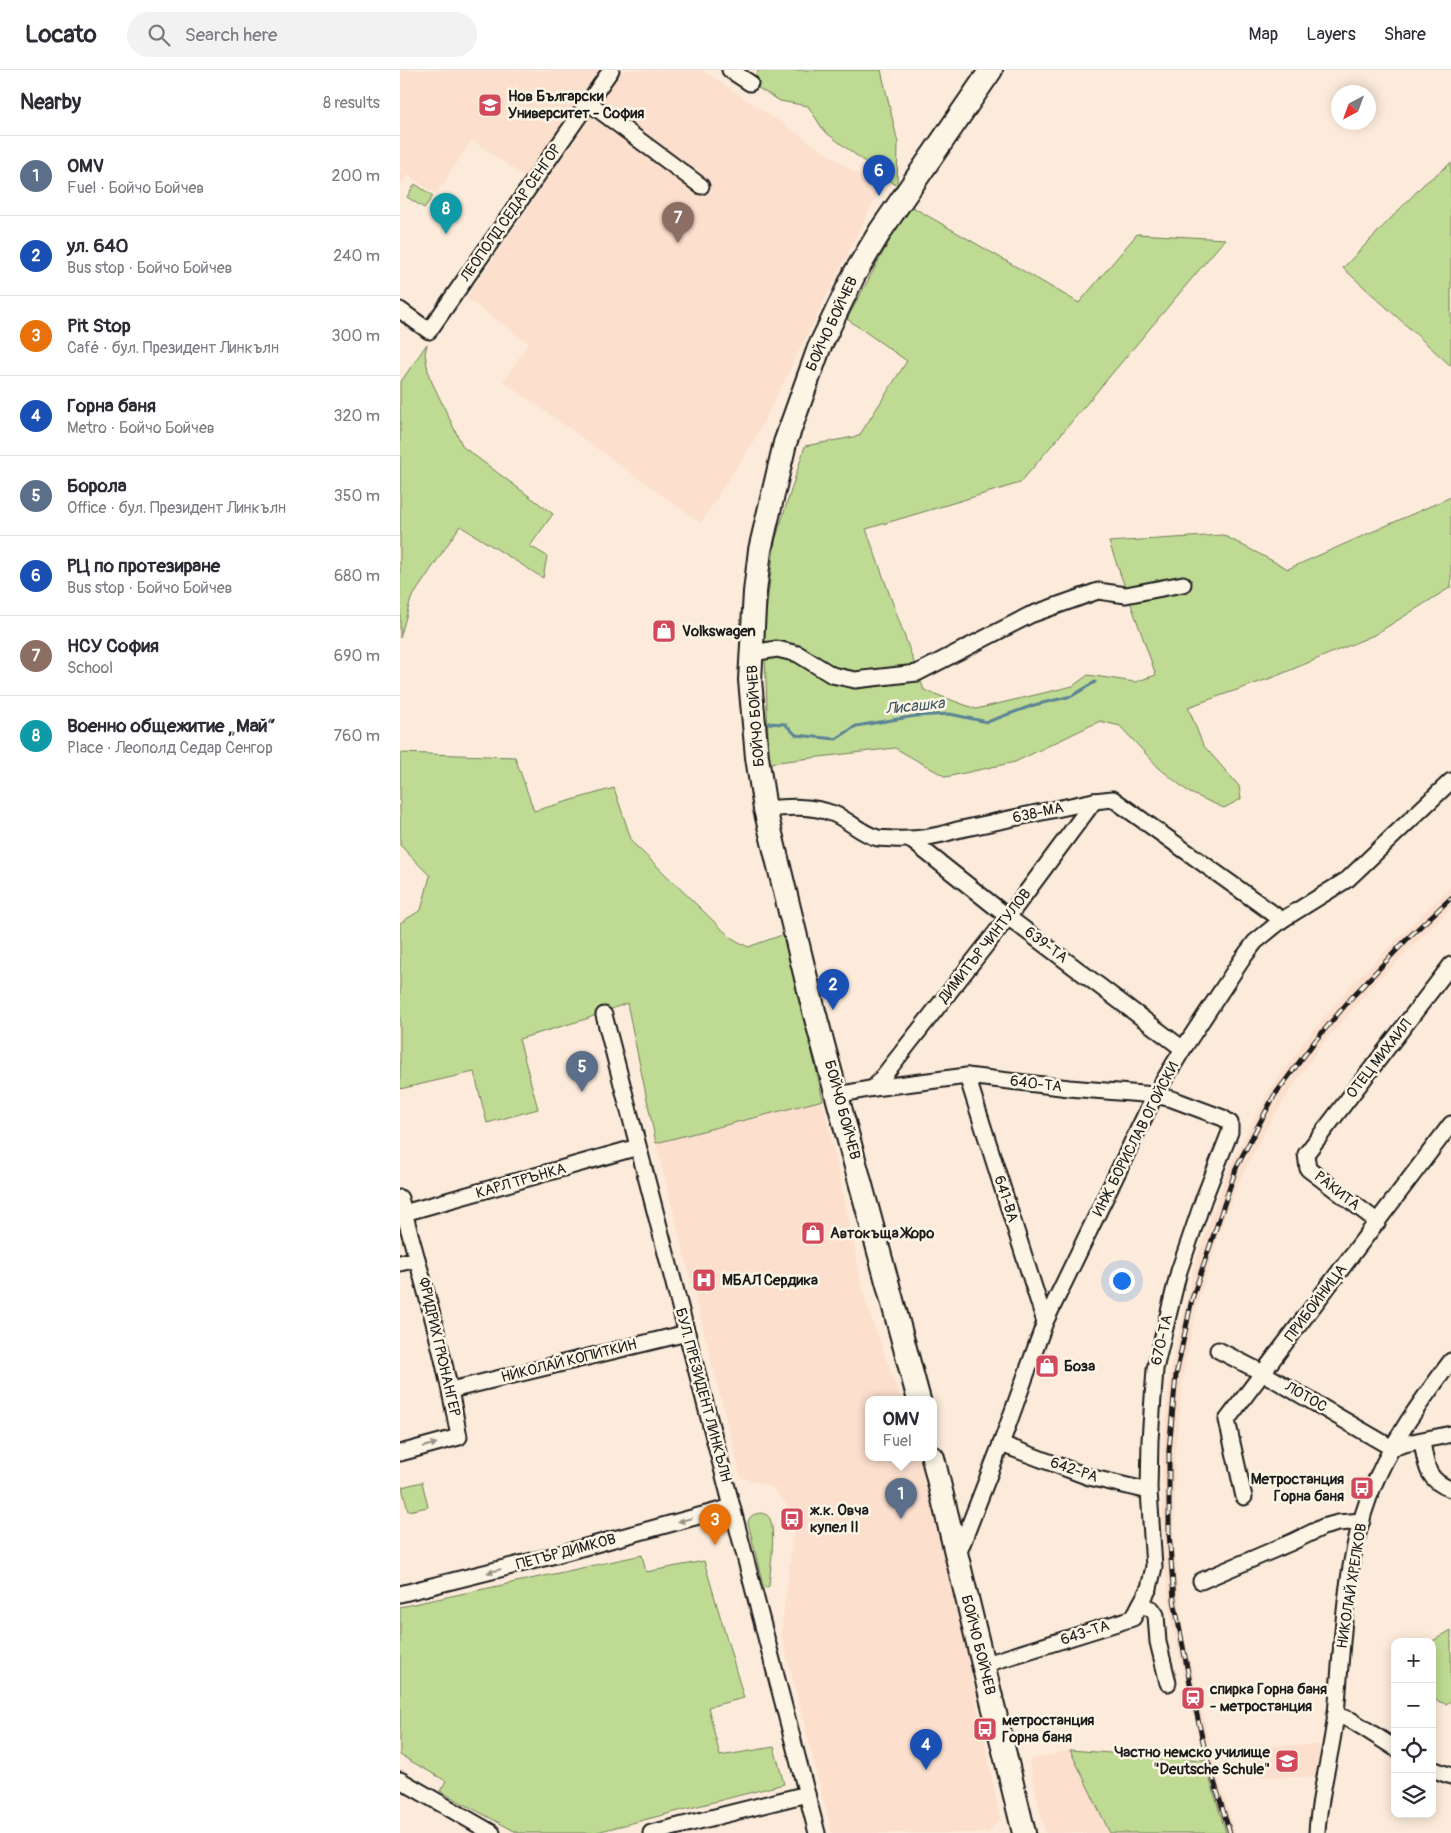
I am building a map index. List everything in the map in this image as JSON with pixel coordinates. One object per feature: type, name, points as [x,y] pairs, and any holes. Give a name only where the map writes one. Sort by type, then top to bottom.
[{"type":"highway","name":"БОЙЧО БОЙЧЕВ","points":[[918,1396],[814,1011],[765,809],[757,757],[750,680],[755,592],[760,550],[785,443],[819,348],[854,275],[881,230],[991,70]]},
{"type":"highway","name":"БОЙЧО БОЙЧЕВ","points":[[934,1461],[1024,1833]]},
{"type":"street","name":"ЛЕОПОЛД СЕДАР СЕНГОР","points":[[400,310],[429,331],[611,70]]},
{"type":"street","points":[[730,70],[750,83]]},
{"type":"street","points":[[588,102],[701,186]]},
{"type":"street","points":[[752,653],[776,650],[798,654],[832,674],[855,680],[917,673],[1030,615],[1098,591],[1126,595],[1183,584]]},
{"type":"street","name":"ИНЖ. БОРИСЛАВ ОГОЙСКИ","points":[[957,1557],[1001,1444],[1045,1322],[1155,1095],[1182,1049],[1255,942],[1282,920],[1348,879],[1451,781]]},
{"type":"street","name":"638-МА","points":[[765,809],[795,807],[814,809],[834,814],[878,838],[911,840],[936,837],[958,830],[1094,801],[1114,799],[1282,920]]},
{"type":"street","name":"ДИМИТЪР ЧИНТУЛОВ","points":[[874,1088],[1008,917],[1094,801]]},
{"type":"street","name":"639-ТА","points":[[911,840],[1008,917],[1182,1049]]},
{"type":"street","name":"ОТЕЦ МИХАИЛ","points":[[1306,1154],[1451,966]]},
{"type":"street","name":"БУЛ. ПРЕЗИДЕНТ ЛИНКЪЛН","points":[[604,1015],[817,1833]]},
{"type":"street","name":"640-ТА","points":[[837,1095],[874,1088],[968,1076],[1069,1088],[1155,1095],[1172,1099],[1223,1118],[1230,1123]]},
{"type":"street","name":"641-ВА","points":[[968,1076],[1045,1322]]},
{"type":"street","name":"670-ТА","points":[[1154,1566],[1149,1491],[1150,1440],[1155,1369],[1179,1270],[1204,1198],[1230,1132],[1230,1123]]},
{"type":"street","name":"ПРИБОЙНИЦА","points":[[1244,1497],[1227,1420],[1451,1124]]},
{"type":"street","name":"КАРЛ ТРЪНКА","points":[[404,1213],[638,1147]]},
{"type":"street","name":"РАКИТА","points":[[1306,1154],[1308,1169],[1378,1222]]},
{"type":"street","name":"ФРИДРИХ ГРЮНАНГЕР","points":[[400,1198],[451,1390],[459,1437],[400,1453]]},
{"type":"street","points":[[400,1263],[417,1259]]},
{"type":"street","name":"НИКОЛАЙ КОПИТКИН","points":[[451,1390],[687,1332]]},
{"type":"street","name":"ЛОТОС","points":[[1218,1350],[1263,1373],[1392,1448]]},
{"type":"street","name":"НИКОЛАЙ ХРЕЛКОВ","points":[[1317,1833],[1335,1715],[1342,1637],[1350,1580],[1362,1521],[1369,1497],[1392,1448],[1406,1423],[1451,1361]]},
{"type":"street","points":[[1392,1448],[1412,1441],[1422,1441],[1451,1434]]},
{"type":"street","points":[[1422,1441],[1431,1478],[1451,1488]]},
{"type":"street","name":"642-РА","points":[[1001,1444],[1089,1477],[1149,1491]]},
{"type":"street","name":"ПЕТЪР ДИМКОВ","points":[[400,1594],[521,1564],[732,1507]]},
{"type":"street","points":[[1201,1580],[1292,1542],[1322,1527],[1338,1523],[1362,1521]]},
{"type":"street","name":"643-ТА","points":[[983,1665],[1133,1618],[1149,1588],[1154,1566]]},
{"type":"street","points":[[1140,1605],[1152,1609],[1156,1615],[1158,1642],[1168,1683]]},
{"type":"street","points":[[1335,1715],[1351,1720],[1391,1745]]},
{"type":"street","points":[[1436,1770],[1451,1776]]},
{"type":"street","points":[[400,1780],[492,1833]]},
{"type":"street","points":[[651,1833],[807,1794]]},
{"type":"shaded area","name":"Нов Български Университет - София","points":[[400,70],[604,70],[526,178],[472,140],[436,194],[408,175],[400,187]]},
{"type":"shaded area","points":[[623,70],[702,70],[880,189],[756,437],[701,523],[503,381],[529,343],[466,298]]},
{"type":"shaded area","points":[[1451,886],[1451,908],[1377,981],[1318,1049],[1272,1118],[1242,1175],[1220,1230],[1196,1309],[1183,1375],[1175,1454],[1174,1540],[1181,1618],[1213,1758],[1235,1833],[1226,1833],[1204,1760],[1173,1628],[1164,1563],[1162,1457],[1171,1367],[1196,1261],[1229,1167],[1268,1093],[1304,1042],[1355,981]]},
{"type":"shaded area","points":[[823,1100],[866,1303],[900,1396],[865,1396],[865,1461],[921,1461],[955,1593],[1000,1819],[988,1833],[832,1833],[781,1632],[796,1514],[771,1487],[741,1477],[656,1143]]},
{"type":"shaded area","name":"Частно немско училище \"Deutsche Schule\"","points":[[1320,1745],[1316,1777],[1261,1777],[1251,1746]]},
{"type":"shaded area","points":[[1070,1750],[1110,1833],[1045,1833],[1029,1760]]},
{"type":"green space","points":[[759,70],[881,70],[898,143],[897,186],[824,131],[808,106],[780,101],[750,83]]},
{"type":"green space","points":[[1451,163],[1451,366],[1343,268],[1424,184]]},
{"type":"green space","points":[[415,184],[433,196],[424,208],[407,197]]},
{"type":"green space","points":[[909,205],[1079,303],[1137,234],[1225,239],[1020,483],[866,529],[924,690],[976,709],[1073,686],[1088,675],[1135,682],[1156,675],[1109,542],[1223,535],[1288,569],[1451,497],[1451,587],[1374,635],[1274,677],[1188,707],[1203,745],[1239,786],[1241,799],[1224,808],[1190,793],[1159,768],[1120,726],[1100,721],[1015,762],[946,777],[895,748],[769,763],[764,627],[775,541],[805,446],[859,436],[907,361],[847,319]]},
{"type":"green space","points":[[427,344],[425,354],[429,376],[463,447],[553,514],[530,546],[547,556],[543,578],[460,526],[411,599],[400,638],[400,383]]},
{"type":"green space","points":[[400,753],[515,757],[534,811],[614,788],[632,842],[730,937],[748,947],[785,934],[823,1100],[656,1143],[627,1003],[586,1019],[519,1039],[538,1109],[487,1123],[474,1072],[400,1089],[400,923],[421,910],[430,876],[400,845]]},
{"type":"green space","points":[[422,1482],[428,1507],[408,1511],[402,1487]]},
{"type":"green space","points":[[761,1513],[769,1518],[773,1533],[769,1586],[766,1588],[763,1586],[748,1522],[753,1515]]},
{"type":"green space","points":[[642,1555],[646,1572],[704,1561],[744,1698],[708,1707],[720,1756],[774,1747],[784,1784],[593,1833],[518,1833],[440,1791],[446,1781],[400,1755],[400,1607]]},
{"type":"green space","points":[[1451,1630],[1451,1701],[1446,1704],[1436,1700],[1436,1639]]},
{"type":"green space","points":[[1070,1750],[1204,1760],[1226,1833],[1110,1833]]},
{"type":"waterway","name":"Лисашка","points":[[768,723],[785,724],[796,735],[836,739],[856,726],[916,716],[950,714],[987,722],[1034,705],[1072,696],[1095,682]]},
{"type":"railway","points":[[1230,1833],[1206,1755],[1191,1688],[1174,1600],[1169,1532],[1169,1450],[1176,1375],[1192,1299],[1237,1166],[1274,1096],[1315,1041],[1353,996],[1410,936],[1451,898]]},
{"type":"place","name":"Нов Български Университет - София","points":[[490,105]]},
{"type":"place","name":"РЦ по протезиране","points":[[879,196]]},
{"type":"place","name":"Военно общежитие „Май“","points":[[446,234]]},
{"type":"place","name":"НСУ София","points":[[678,243]]},
{"type":"place","name":"Volkswagen","points":[[664,631]]},
{"type":"place","name":"ул. 640","points":[[833,1010]]},
{"type":"place","name":"Борола","points":[[582,1092]]},
{"type":"place","name":"Автокъща Жоро","points":[[813,1233]]},
{"type":"place","name":"МБАЛ Сердика","points":[[704,1280]]},
{"type":"place","name":"Боза","points":[[1047,1366]]},
{"type":"place","name":"Метростанция Горна баня","points":[[1362,1488]]},
{"type":"place","name":"ж.к. Овча купел II","points":[[792,1519]]},
{"type":"place","name":"OMV","points":[[901,1519]]},
{"type":"place","name":"Pit Stop","points":[[715,1545]]},
{"type":"place","name":"спирка Горна баня - метростанция","points":[[1193,1698]]},
{"type":"place","name":"метростанция Горна баня","points":[[985,1729]]},
{"type":"place","name":"Частно немско училище \"Deutsche Schule\"","points":[[1287,1761]]},
{"type":"place","name":"Горна баня","points":[[926,1770]]}]
